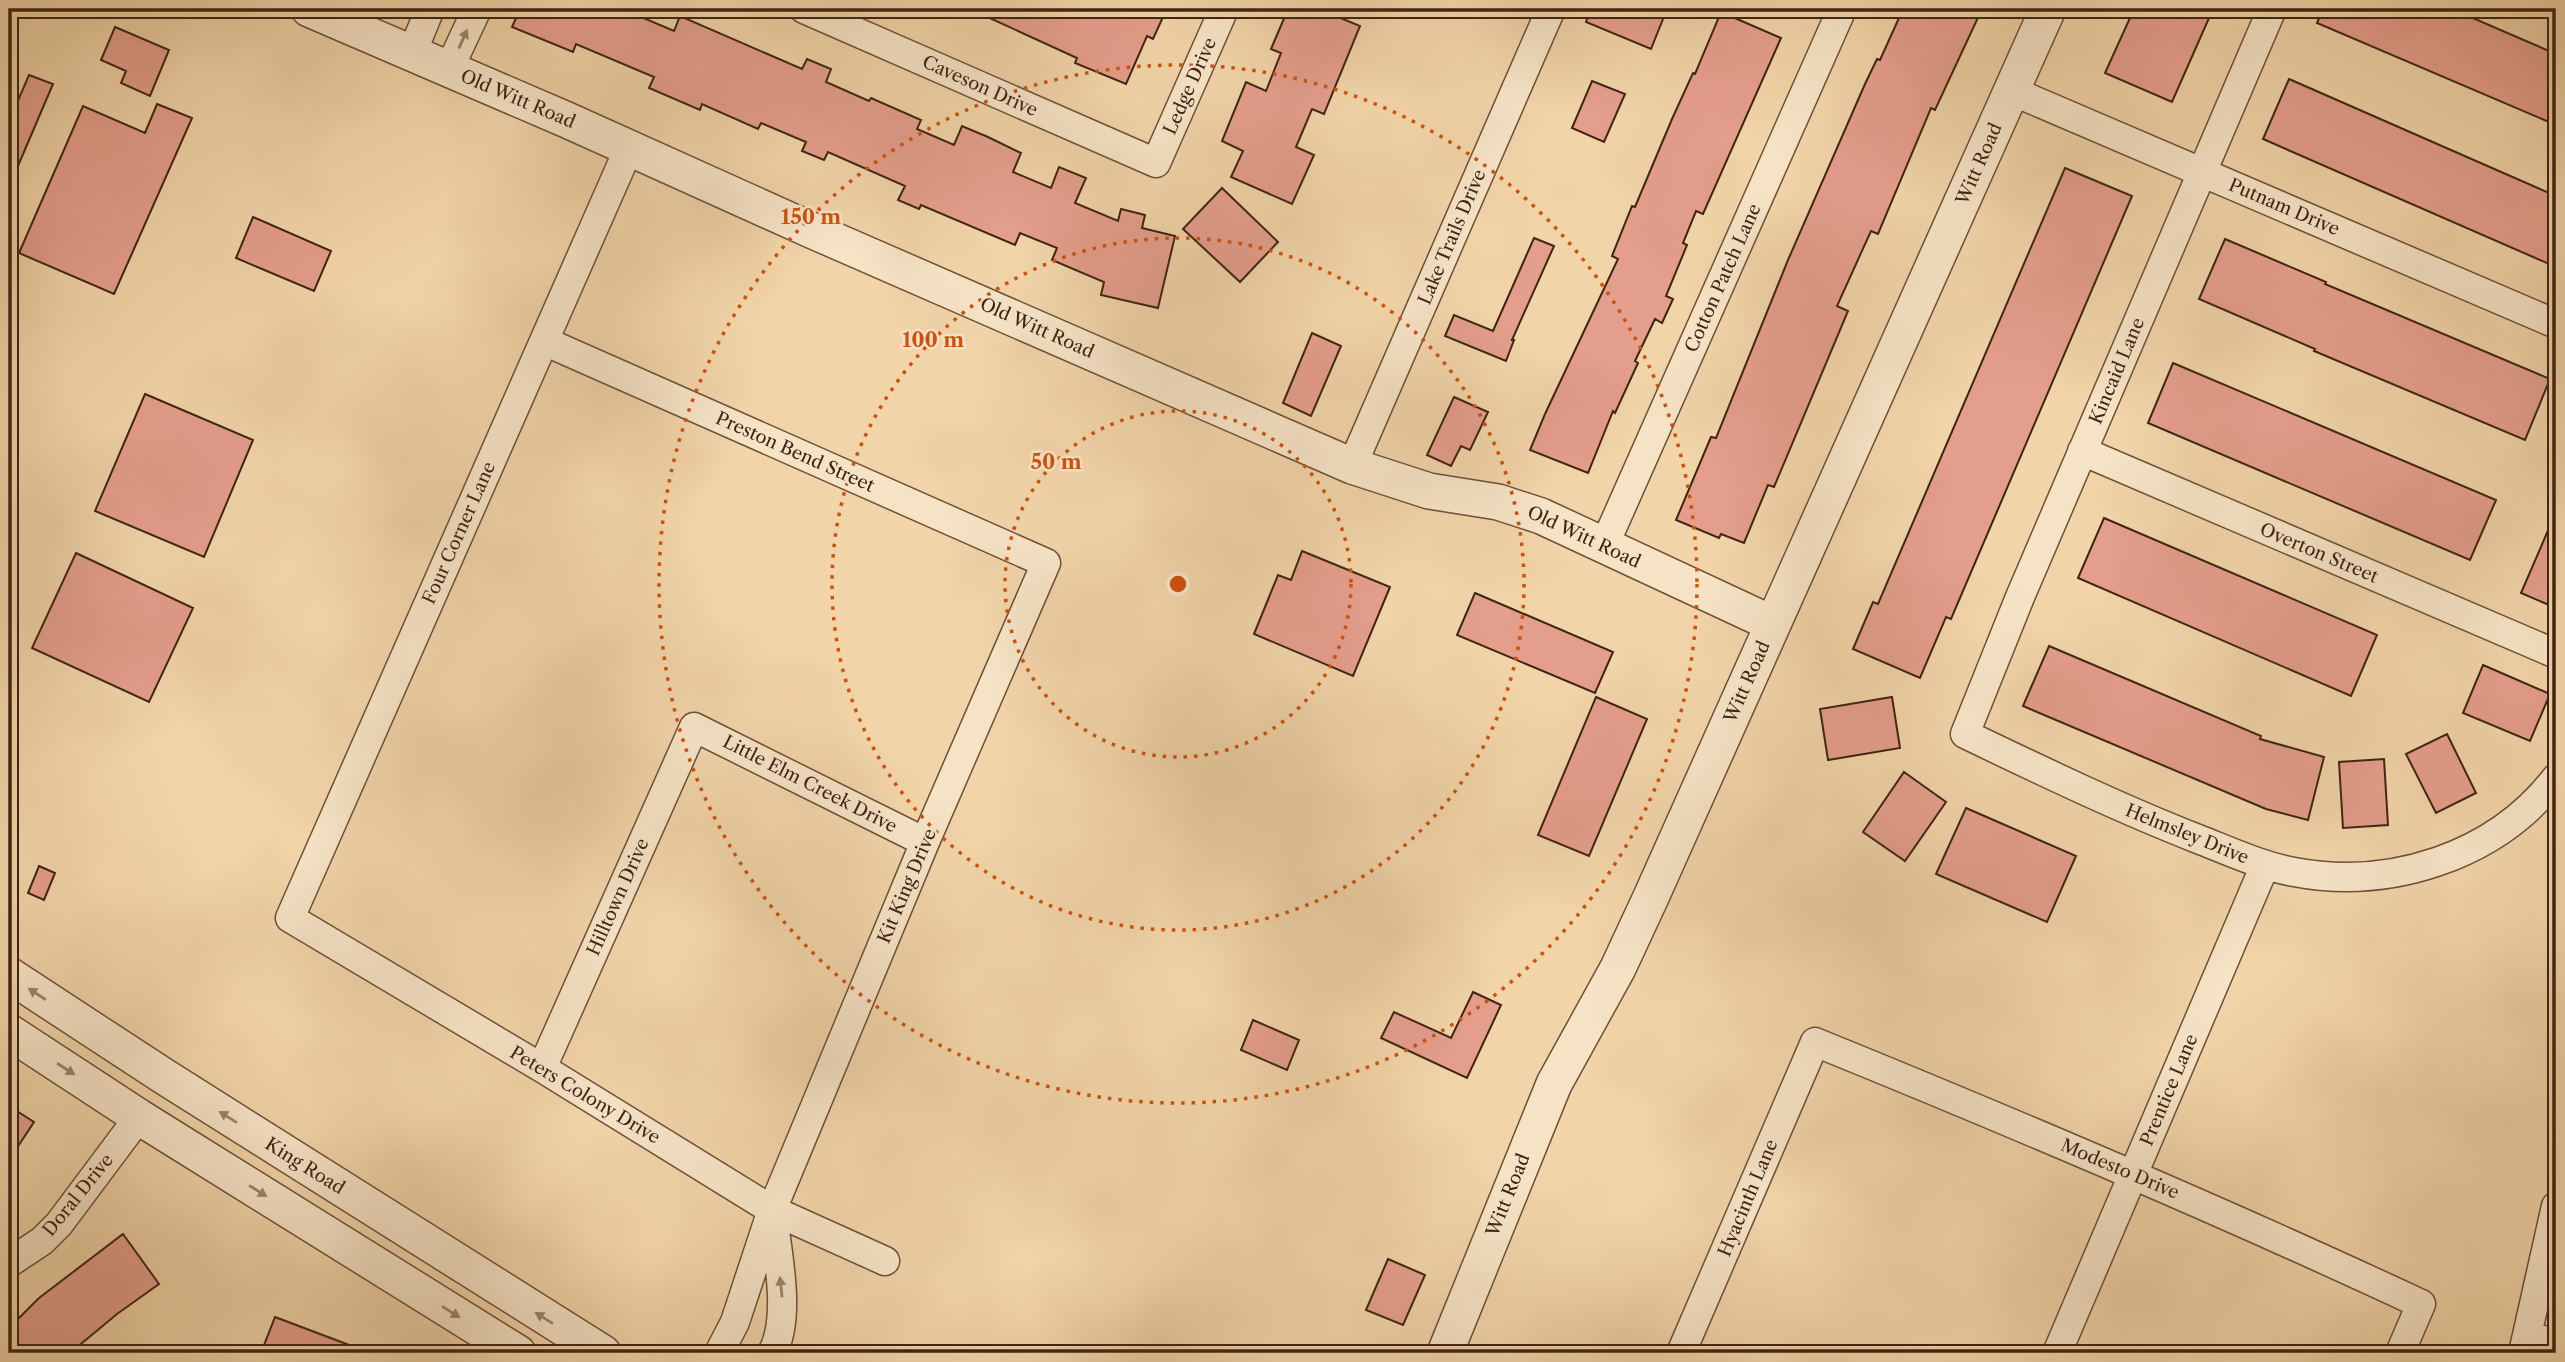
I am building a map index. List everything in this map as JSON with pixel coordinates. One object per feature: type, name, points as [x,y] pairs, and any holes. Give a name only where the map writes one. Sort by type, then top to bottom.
[{"type":"street","name":"Old Witt Road","points":[[309,9],[1352,466],[1429,491],[1518,507],[1773,624]]},
{"type":"street","points":[[412,52],[430,9]]},
{"type":"street","points":[[449,69],[477,9]]},
{"type":"street","name":"Caveson Drive","points":[[804,9],[1157,163]]},
{"type":"street","name":"Ledge Drive","points":[[1157,163],[1224,9]]},
{"type":"street","name":"Lake Trails Drive","points":[[1352,466],[1551,9]]},
{"type":"street","name":"Witt Road","points":[[1445,1353],[1554,1084],[1618,968],[2048,9]]},
{"type":"street","name":"Kincaid Lane","points":[[1965,734],[2082,451],[2272,9]]},
{"type":"street","name":"Cotton Patch Lane","points":[[1604,546],[1837,10]]},
{"type":"street","name":"Putnam Drive","points":[[2012,91],[2556,324]]},
{"type":"street","name":"Four Corner Lane","points":[[290,918],[629,148]]},
{"type":"street","name":"Preston Bend Street","points":[[544,341],[1046,563]]},
{"type":"street","name":"Overton Street","points":[[2082,451],[2556,654]]},
{"type":"street","name":"Kit King Drive","points":[[719,1353],[735,1322],[772,1210],[925,842],[1046,563]]},
{"type":"street","name":"Little Elm Creek Drive","points":[[694,727],[925,842]]},
{"type":"street","name":"Hilltown Drive","points":[[542,1068],[694,727]]},
{"type":"street","name":"Helmsley Drive","points":[[1965,734],[2123,810],[2265,865],[2291,872],[2343,878],[2396,873],[2447,859],[2494,834],[2535,801],[2556,778]]},
{"type":"street","name":"Prentice Lane","points":[[2057,1353],[2265,865]]},
{"type":"street","name":"Peters Colony Drive","points":[[290,918],[542,1068],[772,1210],[885,1261]]},
{"type":"street","name":"King Road","points":[[9,975],[165,1077],[603,1353]]},
{"type":"street","points":[[9,1032],[139,1117],[518,1353]]},
{"type":"street","name":"Modesto Drive","points":[[1815,1042],[2133,1174],[2278,1237],[2421,1304],[2400,1353]]},
{"type":"street","name":"Hyacinth Lane","points":[[1681,1353],[1815,1042]]},
{"type":"street","points":[[139,1117],[165,1077]]},
{"type":"street","name":"Doral Drive","points":[[9,1264],[42,1241],[59,1224],[139,1117]]},
{"type":"street","points":[[2556,1206],[2525,1345],[2556,1343]]},
{"type":"street","name":"Kit King Drive","points":[[772,1210],[783,1298],[776,1345],[772,1353]]},
{"type":"building","points":[[520,9],[636,9],[634,14],[674,31],[680,16],[802,69],[807,59],[831,69],[826,82],[921,120],[917,129],[954,145],[962,126],[988,137],[1021,153],[1013,172],[1051,188],[1059,167],[1086,178],[1075,203],[1118,221],[1121,209],[1145,215],[1142,228],[1175,236],[1158,308],[1101,295],[1104,282],[1052,260],[1057,248],[1020,233],[1015,245],[921,205],[919,209],[898,200],[905,186],[828,152],[824,160],[802,151],[806,142],[761,123],[758,129],[702,104],[700,110],[649,88],[654,77],[576,44],[573,52],[512,27]]},
{"type":"building","points":[[970,9],[1143,9],[1163,17],[1153,39],[1147,36],[1126,84],[1075,63],[1077,58]]},
{"type":"building","points":[[1288,9],[1319,9],[1360,26],[1324,114],[1312,109],[1296,147],[1314,155],[1292,204],[1231,177],[1243,151],[1222,141],[1246,82],[1266,91],[1281,53],[1271,49]]},
{"type":"building","points":[[1591,9],[1667,9],[1651,49],[1586,22]]},
{"type":"building","points":[[1903,9],[1982,9],[1935,110],[1931,108],[1878,234],[1871,231],[1837,306],[1848,311],[1774,487],[1768,485],[1744,543],[1721,534],[1719,538],[1676,520],[1711,437],[1716,438],[1788,260],[1865,84],[1877,59],[1880,60]]},
{"type":"building","points":[[2134,9],[2213,9],[2172,102],[2105,73]]},
{"type":"building","points":[[2323,9],[2452,9],[2556,54],[2556,125],[2317,23]]},
{"type":"building","points":[[1721,12],[1781,38],[1703,214],[1696,211],[1683,243],[1687,245],[1666,296],[1673,299],[1662,323],[1655,319],[1588,473],[1530,450],[1618,259],[1612,256],[1632,206],[1635,207]]},
{"type":"building","points":[[115,27],[169,50],[150,96],[121,83],[126,71],[101,60]]},
{"type":"building","points":[[29,75],[53,84],[9,187],[9,108],[14,110]]},
{"type":"building","points":[[2289,79],[2556,196],[2556,267],[2263,139]]},
{"type":"building","points":[[1592,81],[1625,94],[1604,142],[1572,128]]},
{"type":"building","points":[[157,104],[192,118],[114,294],[19,253],[83,106],[145,133]]},
{"type":"building","points":[[2065,168],[2132,196],[1951,619],[1946,617],[1920,678],[1853,649],[1873,602],[1878,604]]},
{"type":"building","points":[[1222,188],[1278,242],[1240,282],[1183,229]]},
{"type":"building","points":[[253,217],[331,251],[314,291],[236,258]]},
{"type":"building","points":[[1534,238],[1554,246],[1512,340],[1506,361],[1445,336],[1454,315],[1493,331]]},
{"type":"building","points":[[2225,239],[2550,379],[2525,440],[2199,299]]},
{"type":"building","points":[[1312,333],[1341,346],[1311,416],[1283,403]]},
{"type":"building","points":[[2173,363],[2496,500],[2470,560],[2148,423]]},
{"type":"building","points":[[145,394],[253,440],[204,557],[95,511]]},
{"type":"building","points":[[1454,397],[1488,412],[1470,450],[1461,446],[1451,466],[1427,455]]},
{"type":"building","points":[[2556,512],[2556,608],[2521,593]]},
{"type":"building","points":[[2104,518],[2377,635],[2351,696],[2078,578]]},
{"type":"building","points":[[1302,551],[1390,587],[1353,676],[1254,634],[1278,575],[1291,580]]},
{"type":"building","points":[[76,553],[193,608],[149,702],[32,648]]},
{"type":"building","points":[[1475,593],[1613,652],[1595,693],[1457,635]]},
{"type":"building","points":[[2049,646],[2261,736],[2260,739],[2324,757],[2308,820],[2266,809],[2023,706]]},
{"type":"building","points":[[2483,665],[2550,694],[2530,741],[2463,713]]},
{"type":"building","points":[[1596,697],[1647,719],[1589,856],[1538,835]]},
{"type":"building","points":[[1892,697],[1900,748],[1828,760],[1820,709]]},
{"type":"building","points":[[2447,734],[2476,793],[2436,813],[2406,754]]},
{"type":"building","points":[[2384,759],[2388,825],[2343,828],[2339,762]]},
{"type":"building","points":[[1904,772],[1946,802],[1905,861],[1863,832]]},
{"type":"building","points":[[1966,808],[2076,856],[2047,922],[1936,874]]},
{"type":"building","points":[[39,866],[55,873],[44,900],[28,893]]},
{"type":"building","points":[[1473,992],[1501,1005],[1467,1078],[1381,1038],[1394,1012],[1451,1038]]},
{"type":"building","points":[[1253,1020],[1299,1040],[1287,1070],[1241,1050]]},
{"type":"building","points":[[9,1106],[34,1122],[9,1160]]},
{"type":"building","points":[[123,1234],[159,1284],[70,1353],[25,1353],[9,1337],[9,1328],[39,1298]]},
{"type":"building","points":[[1388,1259],[1425,1275],[1403,1325],[1366,1310]]},
{"type":"building","points":[[275,1317],[365,1351],[365,1353],[261,1353]]}]
